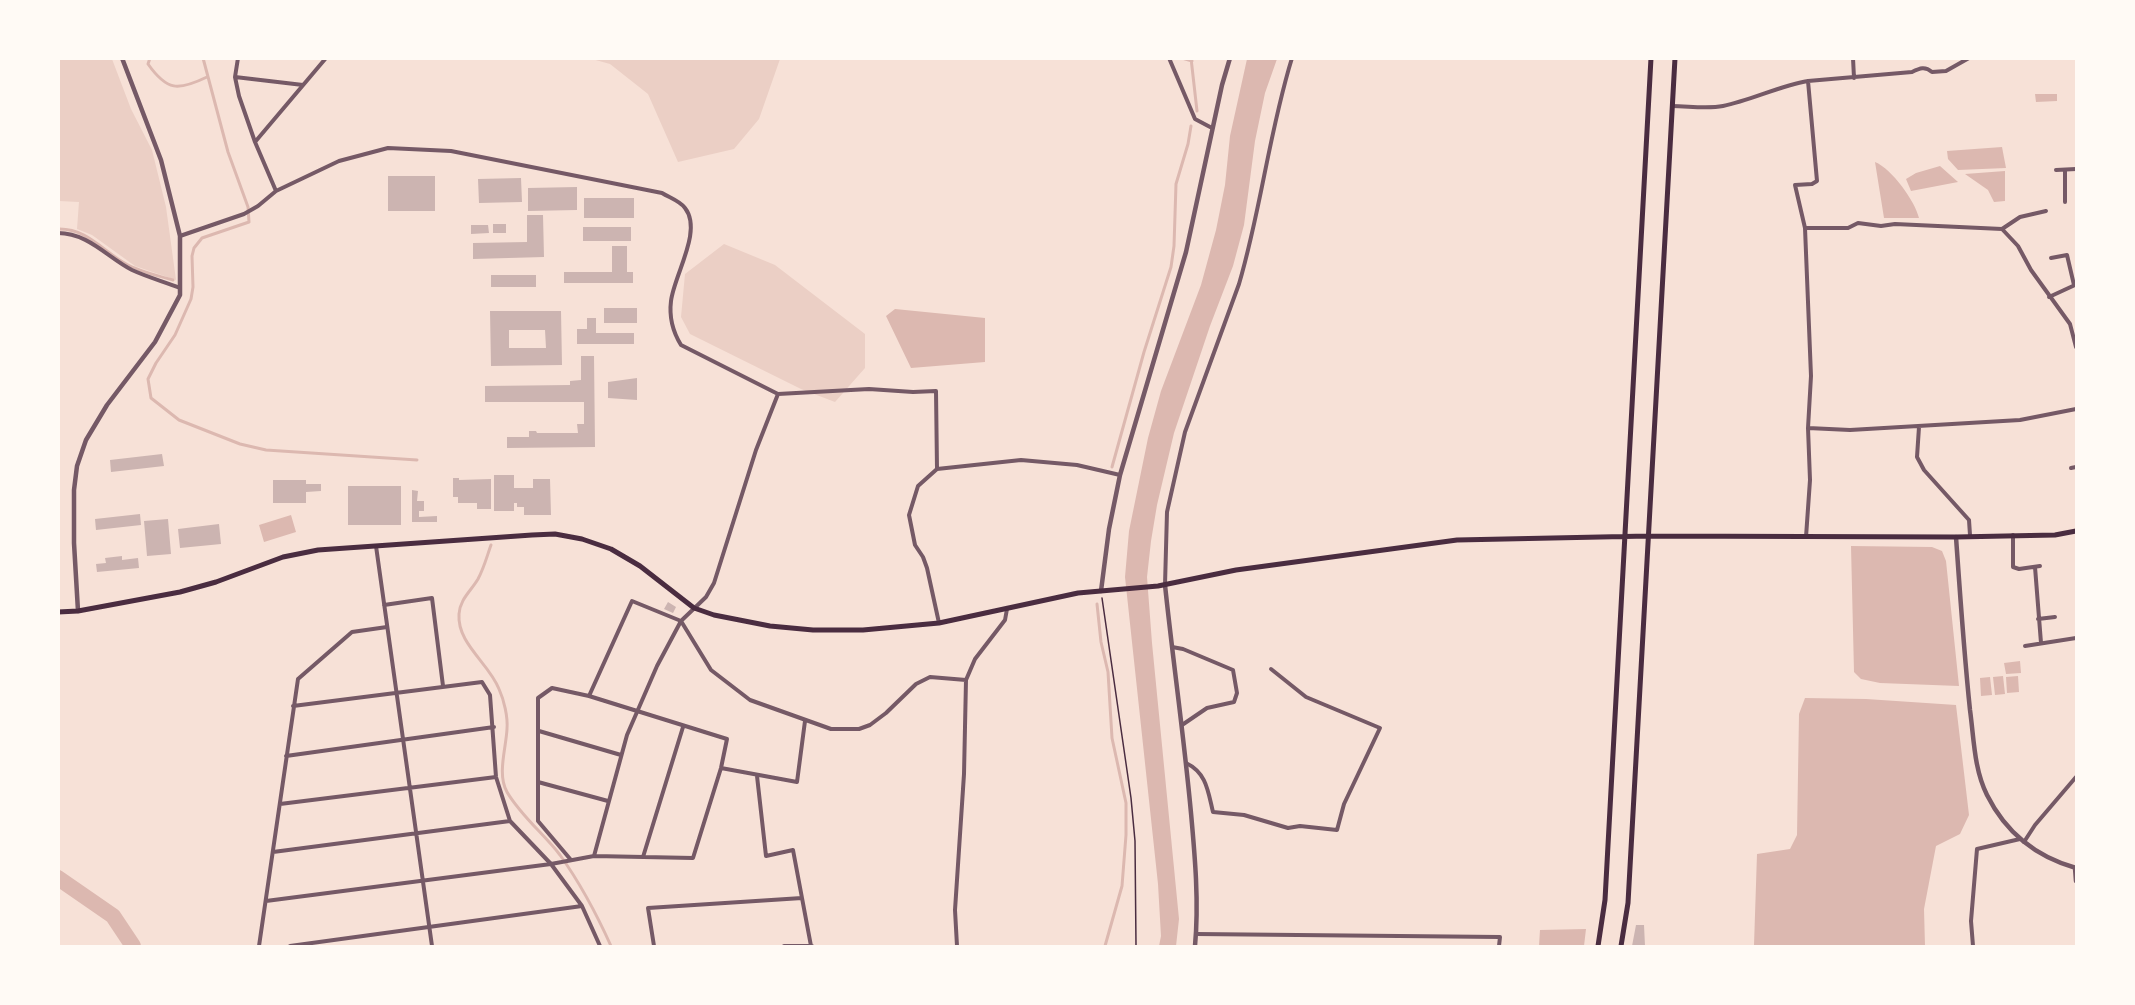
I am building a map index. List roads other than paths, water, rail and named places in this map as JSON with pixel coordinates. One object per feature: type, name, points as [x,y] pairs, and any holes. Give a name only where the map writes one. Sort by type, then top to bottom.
[{"type":"main road","points":[[1598,946],[1605,900],[1651,58]]},
{"type":"main road","points":[[1621,946],[1628,903],[1674,58]]},
{"type":"main road","points":[[58,612],[78,611],[180,592],[216,582],[283,557],[318,550],[555,534],[582,539],[611,549],[640,566],[694,608],[714,615],[770,626],[813,630],[863,630],[939,623],[1078,593],[1161,585],[1236,570],[1456,540],[1648,536],[1956,537],[2055,535],[2076,531]]},
{"type":"street","points":[[78,611],[74,543],[74,489],[77,466],[86,440],[107,405],[155,342],[180,294],[180,236],[161,160],[122,58]]},
{"type":"street","points":[[238,58],[235,77],[239,96],[276,191]]},
{"type":"street","points":[[255,142],[326,58]]},
{"type":"street","points":[[1169,58],[1195,119],[1212,128]]},
{"type":"street","points":[[1101,591],[1109,530],[1120,476],[1186,252],[1212,128],[1230,58]]},
{"type":"street","points":[[1195,946],[1196,872],[1186,763],[1172,647],[1161,585],[1167,512],[1185,432],[1246,260],[1273,127],[1292,58]]},
{"type":"street","points":[[1853,58],[1854,78]]},
{"type":"street","points":[[1672,106],[1721,106],[1808,81],[1912,72],[1920,68],[1927,68],[1932,72],[1946,71],[1969,58]]},
{"type":"street","points":[[235,77],[304,85]]},
{"type":"street","points":[[1806,537],[1811,376],[1805,228],[1795,184],[1812,184],[1817,181],[1808,81]]},
{"type":"street","points":[[180,236],[244,214],[276,191],[339,160],[388,148],[451,151],[662,194],[686,209],[691,220],[691,236],[674,281],[670,303],[673,332],[681,345],[778,394],[869,388],[913,392],[936,391],[937,469]]},
{"type":"street","points":[[2056,170],[2076,169]]},
{"type":"street","points":[[2065,170],[2065,202]]},
{"type":"street","points":[[1805,228],[1848,228],[1858,223],[1881,226],[1895,224],[2002,229],[2020,217],[2046,211]]},
{"type":"street","points":[[2002,229],[2018,246],[2031,270],[2070,324],[2076,347]]},
{"type":"street","points":[[58,233],[86,239],[134,271],[180,288]]},
{"type":"street","points":[[2049,297],[2075,285],[2067,255],[2051,258]]},
{"type":"street","points":[[594,856],[621,754],[657,666],[681,621],[706,597],[714,583],[756,450],[778,394]]},
{"type":"street","points":[[1808,428],[1850,430],[2020,420],[2076,410]]},
{"type":"street","points":[[1919,426],[1917,457],[1924,470],[1969,520],[1970,535]]},
{"type":"street","points":[[939,623],[927,568],[915,545],[909,514],[918,486],[937,469],[1021,460],[1077,465],[1120,476]]},
{"type":"street","points":[[2013,535],[2013,567],[2019,569],[2040,566]]},
{"type":"street","points":[[1956,537],[1967,678],[1980,778],[1998,815],[2022,841],[2039,854],[2076,868],[2076,881]]},
{"type":"street","points":[[376,545],[432,946]]},
{"type":"street","points":[[2034,567],[2041,643]]},
{"type":"street","points":[[384,605],[432,598],[443,686]]},
{"type":"street","points":[[589,696],[632,601],[681,621],[711,670],[750,700],[831,729],[859,729],[870,725],[916,684],[930,677],[966,680]]},
{"type":"street","points":[[957,946],[955,910],[964,774],[966,680],[975,659],[1005,620],[1007,608]]},
{"type":"street","points":[[2038,619],[2055,617]]},
{"type":"street","points":[[259,946],[298,679],[352,632],[387,627]]},
{"type":"street","points":[[2025,646],[2076,639]]},
{"type":"street","points":[[1172,647],[1183,649],[1233,670],[1237,693],[1234,702],[1207,708],[1182,725]]},
{"type":"street","points":[[1186,763],[1194,767],[1205,780],[1213,812],[1244,815],[1288,828],[1300,826],[1337,830],[1344,804],[1380,728],[1306,697],[1270,669]]},
{"type":"street","points":[[293,706],[482,682],[490,695],[496,777],[510,821],[551,864],[582,906],[600,946]]},
{"type":"street","points":[[266,901],[551,864],[594,856],[693,858],[721,768],[727,739],[589,696],[552,688],[538,698],[538,821],[571,860]]},
{"type":"street","points":[[721,768],[797,782],[805,721]]},
{"type":"street","points":[[286,756],[494,727]]},
{"type":"street","points":[[643,857],[683,727]]},
{"type":"street","points":[[539,731],[621,754]]},
{"type":"street","points":[[757,776],[766,856],[794,850],[811,946],[784,946]]},
{"type":"street","points":[[280,804],[496,777]]},
{"type":"street","points":[[1973,946],[1971,921],[1977,849],[2022,841],[2076,777]]},
{"type":"street","points":[[538,782],[608,801]]},
{"type":"street","points":[[273,852],[510,821]]},
{"type":"street","points":[[654,946],[648,908],[802,898]]},
{"type":"street","points":[[290,946],[582,906]]},
{"type":"street","points":[[1196,934],[1500,937],[1499,946]]},
{"type":"waterway","points":[[150,58],[148,64],[167,84],[188,85],[207,77]]},
{"type":"waterway","points":[[203,58],[228,152],[248,207],[249,222],[202,238],[194,248],[191,299],[175,335],[148,379],[151,398],[179,420],[240,444],[266,450],[417,460]]},
{"type":"waterway","points":[[1182,58],[1192,61]]},
{"type":"waterway","points":[[1191,58],[1197,111]]},
{"type":"waterway","points":[[1112,467],[1144,352],[1171,267],[1176,184],[1191,126]]},
{"type":"waterway","points":[[58,229],[69,230],[87,237],[128,265],[173,280]]},
{"type":"waterway","points":[[491,545],[480,575],[464,599],[459,614],[463,635],[494,680],[504,703],[507,724],[502,769],[504,785],[519,809],[554,847],[567,866],[588,899],[611,946]]},
{"type":"waterway","points":[[1097,604],[1101,642],[1108,672],[1112,738],[1126,803],[1122,886],[1105,946]]},
{"type":"waterway","points":[[58,878],[113,916],[133,946]]}]
